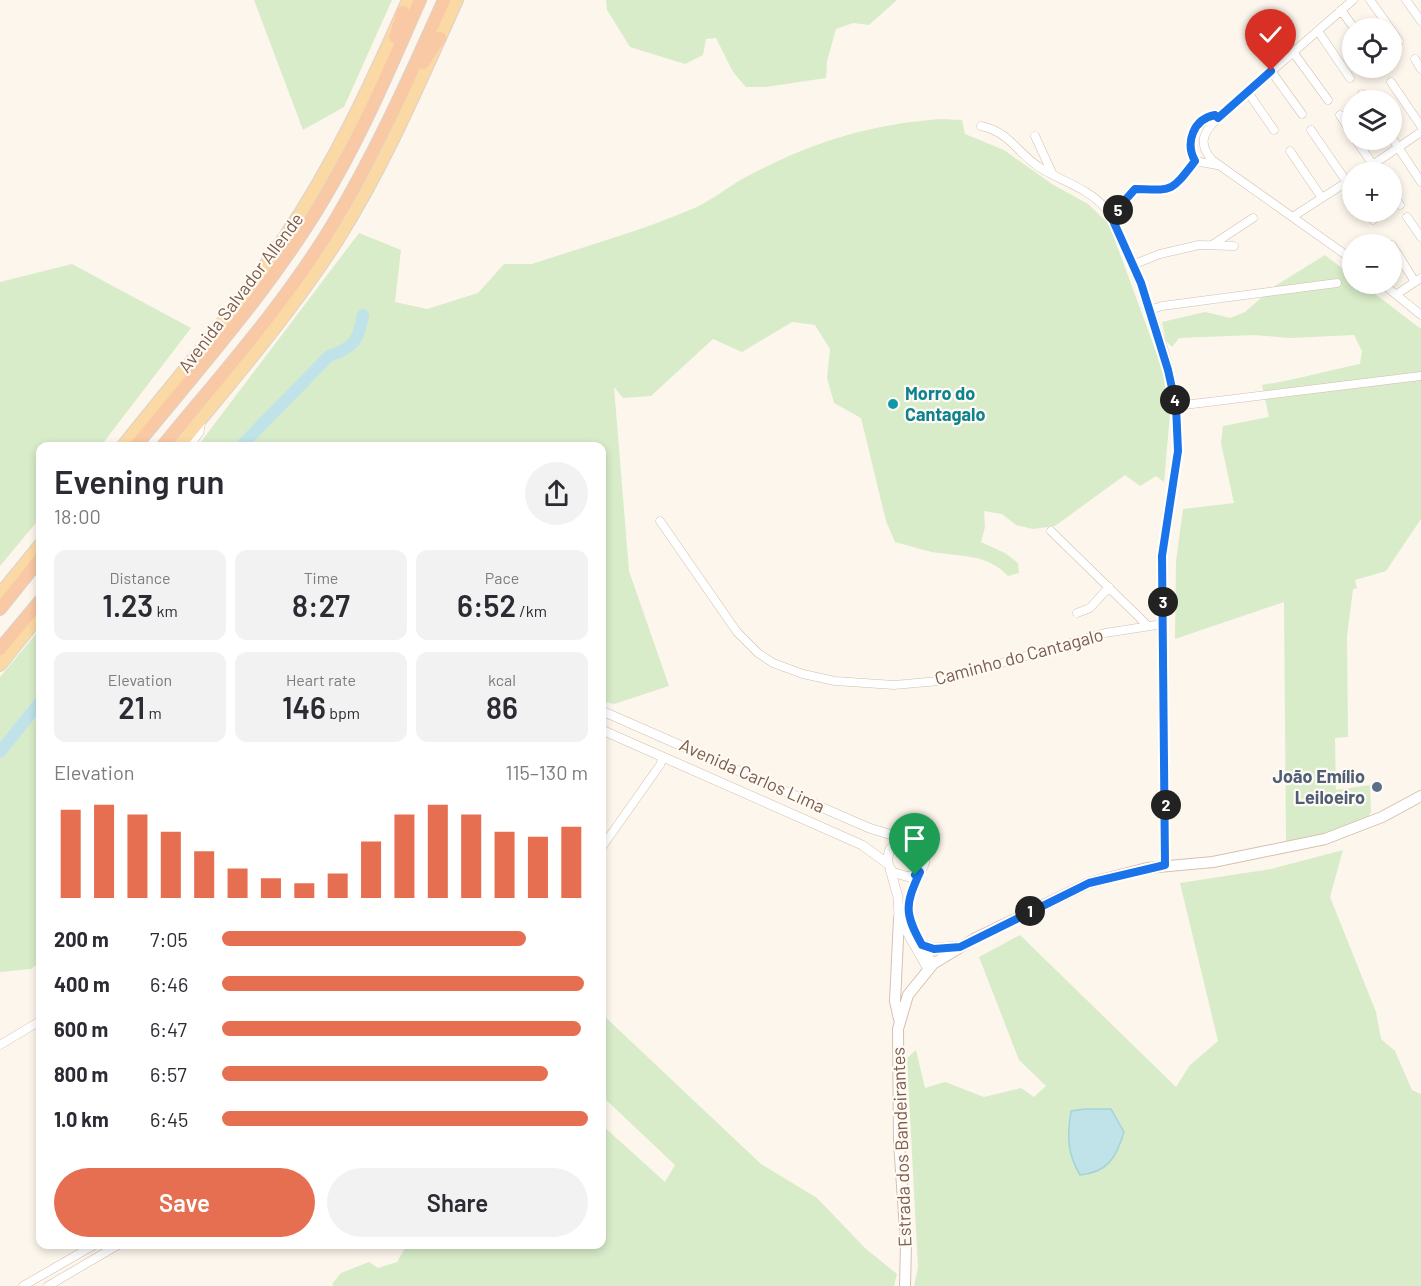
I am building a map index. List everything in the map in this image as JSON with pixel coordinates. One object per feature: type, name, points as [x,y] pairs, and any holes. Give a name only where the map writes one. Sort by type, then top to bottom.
[{"type":"highway","name":"Avenida Salvador Allende","points":[[139,442],[279,267],[324,198],[355,143],[420,0]]},
{"type":"highway","name":"Avenida Salvador Allende","points":[[166,442],[303,269],[332,225],[387,126],[444,0]]},
{"type":"highway","points":[[355,143],[355,135],[403,12]]},
{"type":"highway","points":[[387,126],[392,122],[429,51],[440,38]]},
{"type":"highway","points":[[0,609],[36,564]]},
{"type":"highway","points":[[0,649],[36,606]]},
{"type":"main road","name":"Avenida Salvador Allende","points":[[126,442],[249,287],[304,207],[354,119],[408,0]]},
{"type":"main road","points":[[182,442],[286,313],[336,242],[402,124],[457,0]]},
{"type":"main road","points":[[0,594],[36,549]]},
{"type":"main road","points":[[0,665],[36,620]]},
{"type":"main road","name":"Estrada dos Bandeirantes","points":[[905,1286],[906,1244],[899,1142],[900,1021],[908,995],[930,966],[960,947],[1089,883],[1165,865],[1213,862],[1325,839],[1382,817],[1421,796]]},
{"type":"main road","points":[[899,918],[895,1001],[900,1021]]},
{"type":"main road","points":[[922,945],[934,949],[960,947]]},
{"type":"street","points":[[1342,252],[1219,165],[1208,155],[1203,145],[1204,135],[1218,118],[1353,0]]},
{"type":"street","points":[[1370,0],[1383,18]]},
{"type":"street","points":[[1406,0],[1421,21]]},
{"type":"street","points":[[1341,10],[1347,18]]},
{"type":"street","points":[[1318,30],[1342,66]]},
{"type":"street","points":[[1293,52],[1328,100]]},
{"type":"street","points":[[1415,59],[1421,69]]},
{"type":"street","points":[[1271,71],[1302,114]]},
{"type":"street","points":[[1391,82],[1421,126]]},
{"type":"street","points":[[1247,91],[1275,130]]},
{"type":"street","points":[[1195,161],[1190,149],[1195,127],[1208,116],[1215,115],[1218,118]]},
{"type":"street","points":[[981,126],[1006,134],[1023,155],[1094,198],[1111,216],[1150,310],[1176,406],[1178,451],[1162,542],[1165,865]]},
{"type":"street","points":[[1311,130],[1342,170]]},
{"type":"street","points":[[1402,146],[1421,132]]},
{"type":"street","points":[[1035,136],[1053,175]]},
{"type":"street","points":[[1383,162],[1397,150]]},
{"type":"street","points":[[1400,150],[1421,182]]},
{"type":"street","points":[[1290,151],[1322,198]]},
{"type":"street","points":[[1195,161],[1219,165]]},
{"type":"street","points":[[1111,216],[1135,189],[1169,189],[1176,185],[1195,161]]},
{"type":"street","points":[[1294,216],[1342,185]]},
{"type":"street","points":[[1407,217],[1421,237]]},
{"type":"street","points":[[1212,244],[1253,218]]},
{"type":"street","points":[[1132,265],[1170,252],[1212,244],[1234,246]]},
{"type":"street","points":[[1402,258],[1418,280],[1402,291]]},
{"type":"street","points":[[1150,310],[1162,306],[1337,283]]},
{"type":"street","points":[[1397,294],[1421,315]]},
{"type":"street","points":[[1176,406],[1421,376]]},
{"type":"street","points":[[192,442],[199,432],[201,419]]},
{"type":"street","name":"Caminho do Cantagalo","points":[[660,521],[747,643],[773,663],[803,674],[835,681],[894,685],[939,681],[1105,633],[1163,624]]},
{"type":"street","points":[[1051,531],[1147,625]]},
{"type":"street","points":[[1077,613],[1090,608],[1109,587]]},
{"type":"street","name":"Avenida Carlos Lima","points":[[606,713],[903,840],[912,840],[922,848],[925,860],[907,908],[911,925],[930,966]]},
{"type":"street","name":"Avenida Carlos Lima","points":[[606,732],[862,845],[903,877],[920,872]]},
{"type":"street","points":[[606,841],[660,765],[663,757]]},
{"type":"street","points":[[903,840],[890,849],[889,866],[898,897],[899,918],[930,966]]},
{"type":"street","points":[[0,1045],[36,1023]]},
{"type":"street","points":[[23,1286],[38,1282],[88,1249]]},
{"type":"street","points":[[48,1286],[111,1249]]},
{"type":"green space","points":[[254,0],[392,0],[344,107],[303,130]]},
{"type":"green space","points":[[606,0],[897,0],[869,25],[853,23],[836,29],[827,61],[826,78],[766,87],[746,87],[733,72],[716,38],[706,39],[703,55],[685,64],[630,47],[607,10]]},
{"type":"green space","points":[[940,119],[962,120],[965,134],[1004,150],[1052,184],[1088,204],[1109,224],[1162,368],[1170,414],[1164,482],[1156,476],[1140,486],[1125,475],[1055,526],[1033,529],[1016,525],[1002,514],[984,511],[985,527],[981,542],[1005,553],[1018,563],[1019,573],[1008,576],[991,563],[982,560],[932,552],[895,542],[886,521],[861,418],[834,403],[827,378],[830,349],[815,325],[792,322],[742,352],[713,339],[651,396],[623,398],[614,387],[629,571],[669,686],[614,704],[606,702],[606,442],[201,442],[359,233],[401,250],[395,302],[427,309],[478,293],[504,264],[532,264],[636,230],[697,207],[744,178],[815,146],[863,131]]},
{"type":"green space","points":[[1325,255],[1342,268],[1342,294],[1375,294],[1421,329],[1421,519],[1386,571],[1355,580],[1357,588],[1353,589],[1347,636],[1348,737],[1335,738],[1336,790],[1370,785],[1371,812],[1367,819],[1325,834],[1286,843],[1284,602],[1175,639],[1176,561],[1183,509],[1234,503],[1221,443],[1223,426],[1269,417],[1262,385],[1360,364],[1362,351],[1354,335],[1290,338],[1254,335],[1179,338],[1172,347],[1166,341],[1162,322],[1205,312],[1230,318],[1245,312],[1275,286]]},
{"type":"green space","points":[[72,264],[191,328],[104,442],[36,442],[36,523],[0,566],[0,282]]},
{"type":"green space","points":[[36,634],[36,965],[31,969],[0,972],[0,677]]},
{"type":"green space","points":[[1343,850],[1330,897],[1376,1012],[1381,1039],[1395,1051],[1412,1090],[1421,1094],[1421,1286],[914,1286],[918,1268],[907,1058],[916,1050],[925,1088],[945,1082],[984,1097],[1021,1088],[1034,1097],[1046,1086],[1019,1060],[979,957],[1020,935],[1176,1087],[1190,1065],[1218,1041],[1180,883],[1271,869]]},
{"type":"green space","points":[[606,1018],[761,1164],[817,1198],[865,1248],[897,1274],[894,1286],[334,1286],[332,1284],[341,1273],[369,1262],[378,1268],[397,1262],[405,1249],[606,1249],[606,1129],[665,1182],[675,1165],[606,1100]]},
{"type":"water","points":[[1111,1109],[1124,1132],[1110,1162],[1098,1171],[1080,1175],[1070,1152],[1069,1128],[1071,1111]]},
{"type":"waterway","points":[[245,442],[329,356],[354,342],[363,315]]},
{"type":"waterway","points":[[0,752],[36,707]]},
{"type":"place","name":"Morro do Cantagalo","points":[[893,404]]},
{"type":"place","name":"João Emílio Leiloeiro","points":[[1377,787]]},
{"type":"route","points":[[915,875],[920,872],[909,899],[908,918],[922,945],[934,949],[960,947],[1089,883],[1126,872],[1165,865],[1162,542],[1173,493],[1178,430],[1173,387],[1150,310],[1141,283],[1111,216],[1127,200],[1132,190],[1157,191],[1176,185],[1195,161],[1190,149],[1195,127],[1208,116],[1215,115],[1218,118],[1271,71]]}]
